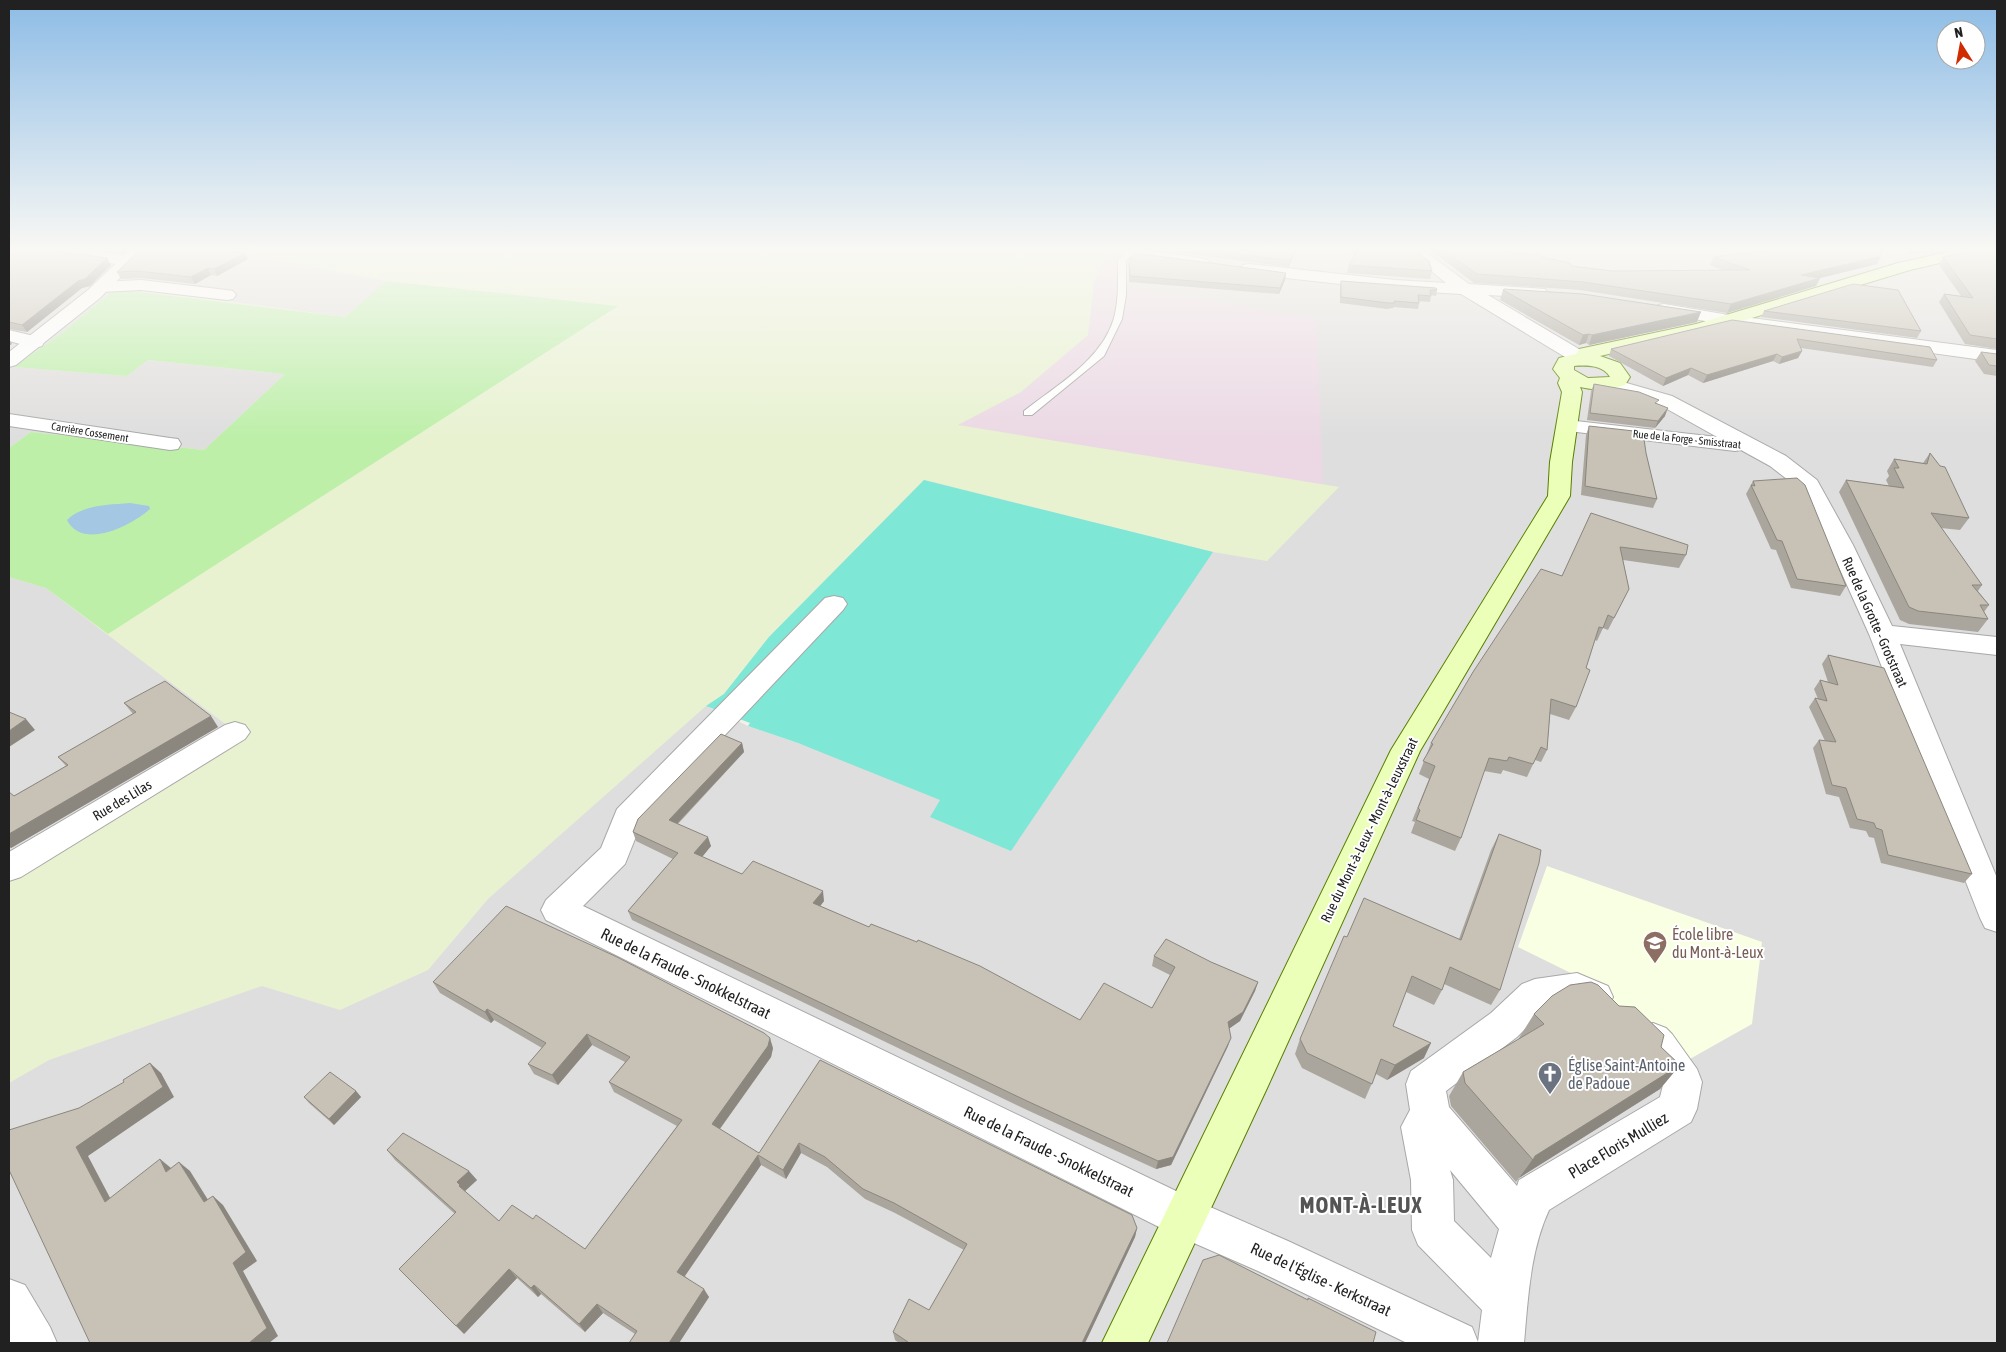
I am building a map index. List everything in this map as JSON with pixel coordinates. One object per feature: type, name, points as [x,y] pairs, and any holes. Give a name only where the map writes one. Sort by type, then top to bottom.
[{"type":"main road","points":[[1589,361],[1617,348],[1756,312]]},
{"type":"main road","points":[[1570,361],[1589,361],[1613,368],[1587,379],[1570,361]]},
{"type":"main road","name":"Rue du Mont-à-Leux - Mont-à-Leuxstraat","points":[[1125,1343],[1186,1218],[1406,750],[1559,496],[1561,462],[1567,426],[1587,379]]},
{"type":"street","points":[[9,361],[71,312]]},
{"type":"street","points":[[1505,312],[1538,331],[1587,379]]},
{"type":"street","points":[[1682,312],[1997,356]]},
{"type":"street","points":[[9,336],[35,342]]},
{"type":"street","points":[[1551,342],[1589,361]]},
{"type":"street","name":"Rue de la Grotte - Grotstraat","points":[[1587,379],[1665,400],[1747,446],[1778,461],[1809,485],[1841,545],[1882,634],[1997,918]]},
{"type":"street","name":"Carrière Cossement","points":[[9,420],[170,444]]},
{"type":"street","name":"Rue de la Forge - Smisstraat","points":[[1567,426],[1747,446]]},
{"type":"street","name":"Rue de la Fraude - Snokkelstraat","points":[[834,604],[628,818],[614,855],[558,910],[1186,1218]]},
{"type":"street","points":[[1882,634],[1997,646]]},
{"type":"street","name":"Rue des Lilas","points":[[9,868],[235,732]]},
{"type":"street","name":"Place Floris Mulliez","points":[[1503,1323],[1522,1223],[1534,1195],[1677,1109],[1683,1082],[1659,1046],[1626,1014],[1577,989],[1535,996],[1504,1025],[1425,1084],[1431,1116],[1522,1223]]},
{"type":"street","name":"Place Floris Mulliez","points":[[1431,1116],[1421,1127],[1432,1180],[1434,1230],[1503,1323]]},
{"type":"street","name":"Rue de l'Église - Kerkstraat","points":[[1186,1218],[1273,1256],[1456,1343]]},
{"type":"street","points":[[9,1302],[34,1343]]},
{"type":"lane","points":[[1028,413],[1099,356],[1118,319],[1119,312]]},
{"type":"shaded area","points":[[9,312],[1091,312],[1088,335],[1104,312],[1997,312],[1997,1343],[9,1343]],"holes":[[[706,706],[1010,815],[748,726]]]},
{"type":"shaded area","points":[[87,312],[309,312],[345,317],[351,312],[1091,312],[1088,335],[1021,392],[958,425],[1339,487],[1267,561],[1213,552],[924,480],[769,637],[724,694],[706,706],[488,899],[428,970],[340,1010],[262,986],[49,1060],[9,1083],[9,879],[245,739],[46,588],[9,577],[9,448],[31,432],[204,450],[285,374],[148,360],[127,376],[14,367]]},
{"type":"shaded area","points":[[1091,312],[1279,312],[1316,318],[1323,485],[957,425],[1021,392],[1088,335]]},
{"type":"shaded area","points":[[924,480],[1213,552],[1011,851],[930,817],[940,800],[798,743],[748,726],[750,723],[706,706],[724,694],[769,637]]},
{"type":"shaded area","points":[[130,503],[149,506],[150,509],[132,522],[108,532],[84,534],[74,529],[67,520],[89,508]]},
{"type":"shaded area","name":"École libre du Mont-à-Leux","points":[[1547,866],[1762,942],[1752,1024],[1688,1060],[1585,980],[1518,947]]},
{"type":"green space","points":[[87,312],[305,312],[345,317],[351,312],[609,312],[108,634],[46,588],[9,577],[9,448],[31,432],[204,450],[285,374],[148,360],[127,376],[14,367]]},
{"type":"building","points":[[9,312],[38,312],[22,325],[9,322]]},
{"type":"building","points":[[1542,312],[1701,312],[1592,335],[1583,335]]},
{"type":"building","points":[[1773,312],[1910,312],[1921,331]]},
{"type":"building","points":[[1955,312],[1997,312],[1997,339],[1970,335]]},
{"type":"building","points":[[1732,320],[1930,347],[1937,360],[1797,339],[1802,351],[1782,357],[1777,354],[1707,375],[1691,368],[1666,378],[1611,349]]},
{"type":"building","points":[[1981,352],[1997,354],[1997,366],[1989,365]]},
{"type":"building","points":[[1594,384],[1639,392],[1659,400],[1655,403],[1668,408],[1658,421],[1590,413]]},
{"type":"building","points":[[1589,426],[1643,432],[1657,499],[1585,486]]},
{"type":"building","points":[[1930,453],[1940,466],[1945,467],[1969,518],[1931,513],[1982,585],[1972,585],[1989,605],[1980,605],[1988,619],[1918,611],[1909,607],[1846,480],[1904,488],[1894,468],[1899,468],[1894,459],[1927,464]]},
{"type":"building","points":[[1797,478],[1805,485],[1846,586],[1797,579],[1782,541],[1777,540],[1751,485],[1755,486],[1753,481]]},
{"type":"building","points":[[1591,513],[1688,545],[1686,555],[1620,547],[1629,589],[1614,618],[1608,615],[1603,628],[1599,627],[1586,668],[1590,670],[1576,707],[1551,699],[1547,750],[1541,747],[1533,764],[1509,757],[1507,761],[1489,758],[1461,838],[1416,820],[1420,810],[1418,808],[1435,766],[1423,761],[1433,744],[1431,743],[1473,672],[1541,569],[1562,576]]},
{"type":"building","points":[[1828,655],[1884,668],[1972,874],[1888,855],[1882,830],[1876,828],[1874,823],[1857,819],[1846,788],[1832,785],[1819,740],[1836,742],[1815,698],[1827,701],[1820,680],[1838,685]]},
{"type":"building","points":[[165,681],[211,716],[9,834],[9,792],[14,796],[68,765],[58,757],[136,712],[124,703]]},
{"type":"building","points":[[9,712],[26,719],[9,731]]},
{"type":"building","points":[[721,734],[742,743],[669,820],[708,837],[694,853],[742,874],[753,861],[823,891],[813,903],[869,927],[871,924],[917,942],[918,940],[980,966],[1080,1020],[1104,983],[1152,1008],[1175,967],[1154,956],[1166,939],[1211,962],[1258,982],[1243,1012],[1228,1022],[1231,1038],[1173,1157],[1158,1161],[1027,1101],[628,911],[678,853],[633,832],[638,819]]},
{"type":"building","points":[[1499,834],[1541,850],[1539,863],[1500,990],[1450,967],[1442,990],[1412,976],[1393,1026],[1431,1043],[1395,1065],[1381,1059],[1372,1084],[1307,1053],[1300,1039],[1344,936],[1347,937],[1364,898],[1461,940]]},
{"type":"building","points":[[506,906],[617,957],[764,1033],[770,1038],[768,1046],[712,1124],[759,1153],[820,1060],[1132,1215],[1137,1228],[1082,1343],[907,1343],[893,1332],[909,1299],[929,1310],[967,1244],[894,1203],[863,1189],[825,1157],[799,1143],[783,1170],[758,1155],[677,1272],[704,1289],[669,1343],[629,1343],[637,1331],[597,1304],[579,1324],[534,1285],[531,1288],[509,1269],[456,1326],[399,1269],[456,1212],[387,1150],[403,1133],[469,1171],[457,1182],[459,1186],[499,1221],[512,1205],[533,1219],[536,1215],[585,1249],[682,1120],[609,1082],[630,1057],[587,1034],[552,1075],[528,1064],[546,1043],[487,1009],[485,1012],[433,982]]},
{"type":"building","name":"Église Saint-Antoine de Padoue","points":[[1591,982],[1598,985],[1619,1006],[1635,1007],[1664,1035],[1661,1047],[1680,1065],[1535,1156],[1533,1160],[1465,1083],[1463,1072],[1544,1024],[1534,1014],[1552,996],[1570,985]]},
{"type":"building","points":[[150,1063],[163,1087],[76,1147],[105,1202],[160,1159],[166,1172],[179,1162],[204,1202],[213,1196],[246,1252],[233,1263],[267,1328],[249,1343],[90,1343],[9,1170],[9,1130],[79,1108],[124,1082],[123,1080]]},
{"type":"building","points":[[330,1072],[356,1091],[329,1119],[304,1097]]},
{"type":"building","points":[[1219,1255],[1376,1332],[1373,1343],[1167,1343],[1203,1260]]},
{"type":"place","name":"École libre du Mont-à-Leux","points":[[1655,964]]},
{"type":"place","name":"Église Saint-Antoine de Padoue","points":[[1550,1095]]},
{"type":"district","name":"MONT-À-LEUX","points":[[1361,1205]]}]
